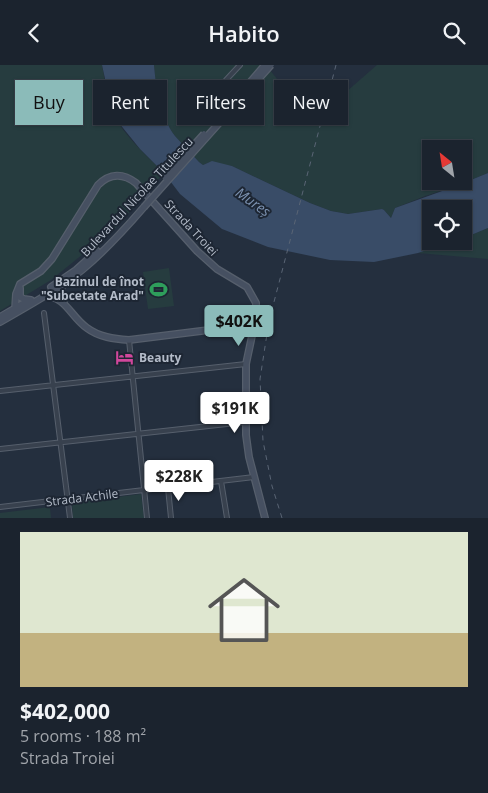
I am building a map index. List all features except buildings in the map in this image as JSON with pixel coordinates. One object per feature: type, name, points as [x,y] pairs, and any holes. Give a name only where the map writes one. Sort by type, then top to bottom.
[{"type":"main road","name":"Bulevardul Nicolae Titulescu","points":[[0,322],[62,285],[94,260],[266,65]]},
{"type":"main road","name":"Bulevardul Nicolae Titulescu","points":[[0,317],[68,276],[92,256],[143,205],[271,65]]},
{"type":"main road","name":"Strada Troiei","points":[[20,285],[41,271],[52,259],[98,185],[113,175],[131,179],[206,260],[247,287],[256,303],[256,317],[246,364],[245,422],[247,448],[265,518]]},
{"type":"main road","points":[[20,285],[20,297],[31,300]]},
{"type":"main road","points":[[15,309],[16,294],[20,285]]},
{"type":"main road","points":[[62,285],[61,294],[64,303]]},
{"type":"main road","points":[[44,296],[56,297],[64,303],[77,320],[89,329],[111,338],[128,340],[241,326],[246,327],[252,334]]},
{"type":"street","points":[[226,80],[240,65]]},
{"type":"street","points":[[44,313],[70,518]]},
{"type":"street","points":[[128,340],[147,518]]},
{"type":"street","points":[[0,391],[246,364]]},
{"type":"street","points":[[0,449],[245,422]]},
{"type":"street","name":"Strada Achile","points":[[0,507],[254,477]]},
{"type":"street","points":[[221,481],[227,518]]},
{"type":"street","points":[[168,488],[171,518]]},
{"type":"green space","points":[[0,65],[102,65],[105,80],[93,80],[93,125],[120,125],[135,144],[164,173],[113,231],[51,280],[0,311]]},
{"type":"green space","points":[[154,65],[266,65],[279,80],[274,80],[274,125],[348,125],[348,90],[377,65],[488,65],[488,173],[472,180],[472,140],[422,140],[422,190],[444,190],[395,208],[391,218],[382,209],[348,214],[331,211],[232,166],[210,162],[203,165],[175,136],[170,128],[167,122],[167,80],[156,80]]},
{"type":"green space","points":[[488,228],[488,259],[418,253],[427,250],[472,250],[472,235]]},
{"type":"green space","name":"Bazinul de înot \"Subcetate Arad\"","points":[[169,268],[174,306],[148,309],[143,272]]},
{"type":"green space","points":[[141,494],[144,518],[73,518],[72,503]]},
{"type":"green space","points":[[50,507],[51,518],[0,518],[0,513]]},
{"type":"water","points":[[102,65],[154,65],[156,80],[105,80]]},
{"type":"water","name":"Mureș","points":[[167,122],[175,136],[203,165],[212,161],[232,166],[331,211],[348,214],[382,209],[391,218],[395,208],[445,190],[472,190],[472,180],[488,173],[488,228],[472,235],[472,200],[422,200],[422,250],[427,250],[418,253],[374,262],[330,260],[268,247],[222,229],[180,194],[164,173],[140,149],[121,125],[167,125]]},
{"type":"railway","points":[[282,518],[272,486],[263,441],[260,379],[269,321],[336,65]]},
{"type":"place","name":"Bazinul de înot \"Subcetate Arad\"","points":[[158,289]]},
{"type":"place","name":"Beauty","points":[[125,358]]}]
